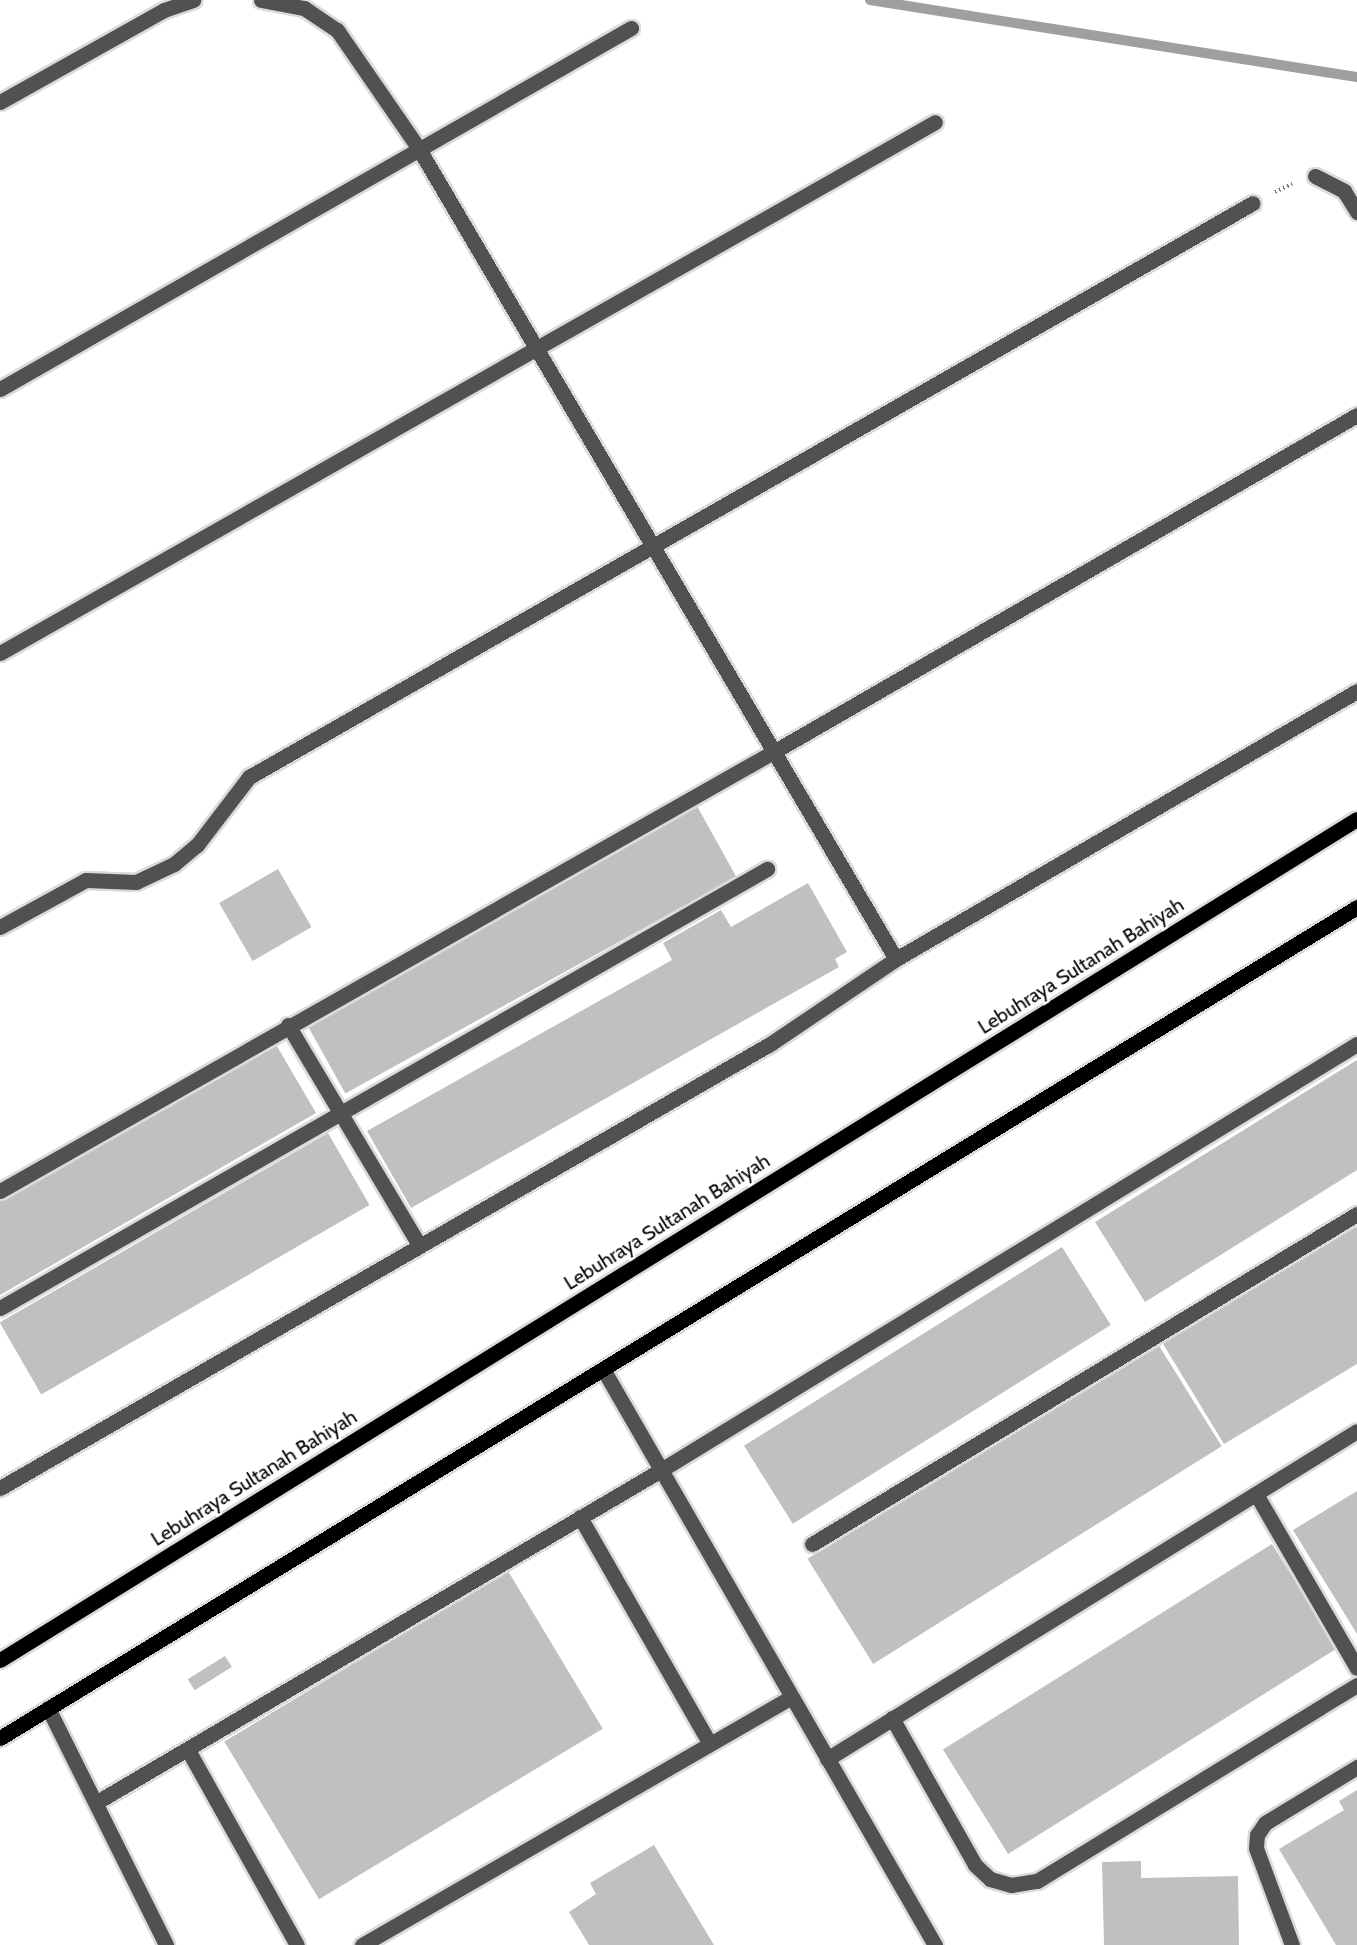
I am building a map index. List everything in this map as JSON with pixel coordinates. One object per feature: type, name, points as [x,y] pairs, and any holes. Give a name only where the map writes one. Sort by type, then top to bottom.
[{"type":"main road","name":"Lebuhraya Sultanah Bahiyah","points":[[0,1660],[1357,819]]},
{"type":"main road","points":[[1327,838],[1357,828]]},
{"type":"main road","points":[[0,1738],[1353,912]]},
{"type":"street","points":[[0,102],[164,10],[193,0]]},
{"type":"street","points":[[261,0],[304,8],[337,30],[419,149],[536,352],[775,751],[896,959]]},
{"type":"street","points":[[0,389],[631,28]]},
{"type":"street","points":[[0,653],[536,352],[935,122]]},
{"type":"street","points":[[1315,176],[1344,191],[1357,212]]},
{"type":"street","points":[[0,927],[86,880],[136,882],[174,864],[197,844],[249,777],[651,545],[1253,203]]},
{"type":"street","points":[[0,1191],[288,1025],[775,751],[1357,415]]},
{"type":"street","points":[[0,1488],[770,1044],[896,959],[1357,690]]},
{"type":"street","points":[[0,1308],[767,869]]},
{"type":"street","points":[[288,1025],[419,1245]]},
{"type":"street","points":[[97,1802],[661,1470],[1357,1044]]},
{"type":"street","points":[[812,1544],[1357,1214]]},
{"type":"street","points":[[603,1369],[935,1945]]},
{"type":"street","points":[[827,1759],[1357,1431]]},
{"type":"street","points":[[1256,1494],[1357,1668]]},
{"type":"street","points":[[580,1517],[709,1742]]},
{"type":"street","points":[[892,1718],[975,1866],[990,1879],[1011,1885],[1036,1881],[1357,1685]]},
{"type":"street","points":[[362,1945],[709,1742],[792,1697]]},
{"type":"street","points":[[48,1708],[97,1802],[164,1944]]},
{"type":"street","points":[[188,1750],[297,1945]]},
{"type":"street","points":[[1292,1945],[1256,1848],[1257,1835],[1265,1823],[1357,1767]]},
{"type":"path","points":[[1253,203],[1315,176]]},
{"type":"building","points":[[697,806],[736,877],[345,1094],[306,1023]]},
{"type":"building","points":[[278,869],[312,927],[253,961],[219,903]]},
{"type":"building","points":[[808,883],[847,952],[835,959],[839,967],[411,1208],[367,1131],[672,960],[663,943],[721,910],[731,927]]},
{"type":"building","points":[[271,1036],[316,1113],[0,1295],[0,1193]]},
{"type":"building","points":[[1357,1060],[1357,1170],[1145,1302],[1095,1222]]},
{"type":"building","points":[[328,1133],[370,1205],[41,1394],[0,1322]]},
{"type":"building","points":[[1357,1220],[1357,1364],[1224,1444],[1160,1339]]},
{"type":"building","points":[[1062,1247],[1111,1325],[793,1524],[744,1446]]},
{"type":"building","points":[[1156,1341],[1222,1446],[873,1664],[807,1559]]},
{"type":"building","points":[[1357,1491],[1357,1634],[1293,1530]]},
{"type":"building","points":[[1272,1544],[1337,1648],[1008,1854],[943,1750]]},
{"type":"building","points":[[508,1571],[603,1729],[319,1899],[224,1741]]},
{"type":"building","points":[[225,1656],[232,1667],[195,1690],[188,1679]]},
{"type":"building","points":[[1357,1790],[1357,1945],[1336,1945],[1279,1849],[1344,1810],[1339,1801]]},
{"type":"building","points":[[654,1845],[714,1945],[589,1945],[569,1912],[596,1894],[590,1883]]},
{"type":"building","points":[[1141,1861],[1141,1878],[1238,1876],[1239,1945],[1104,1945],[1102,1862]]},
{"type":"waterway","points":[[870,0],[1357,77]]}]
